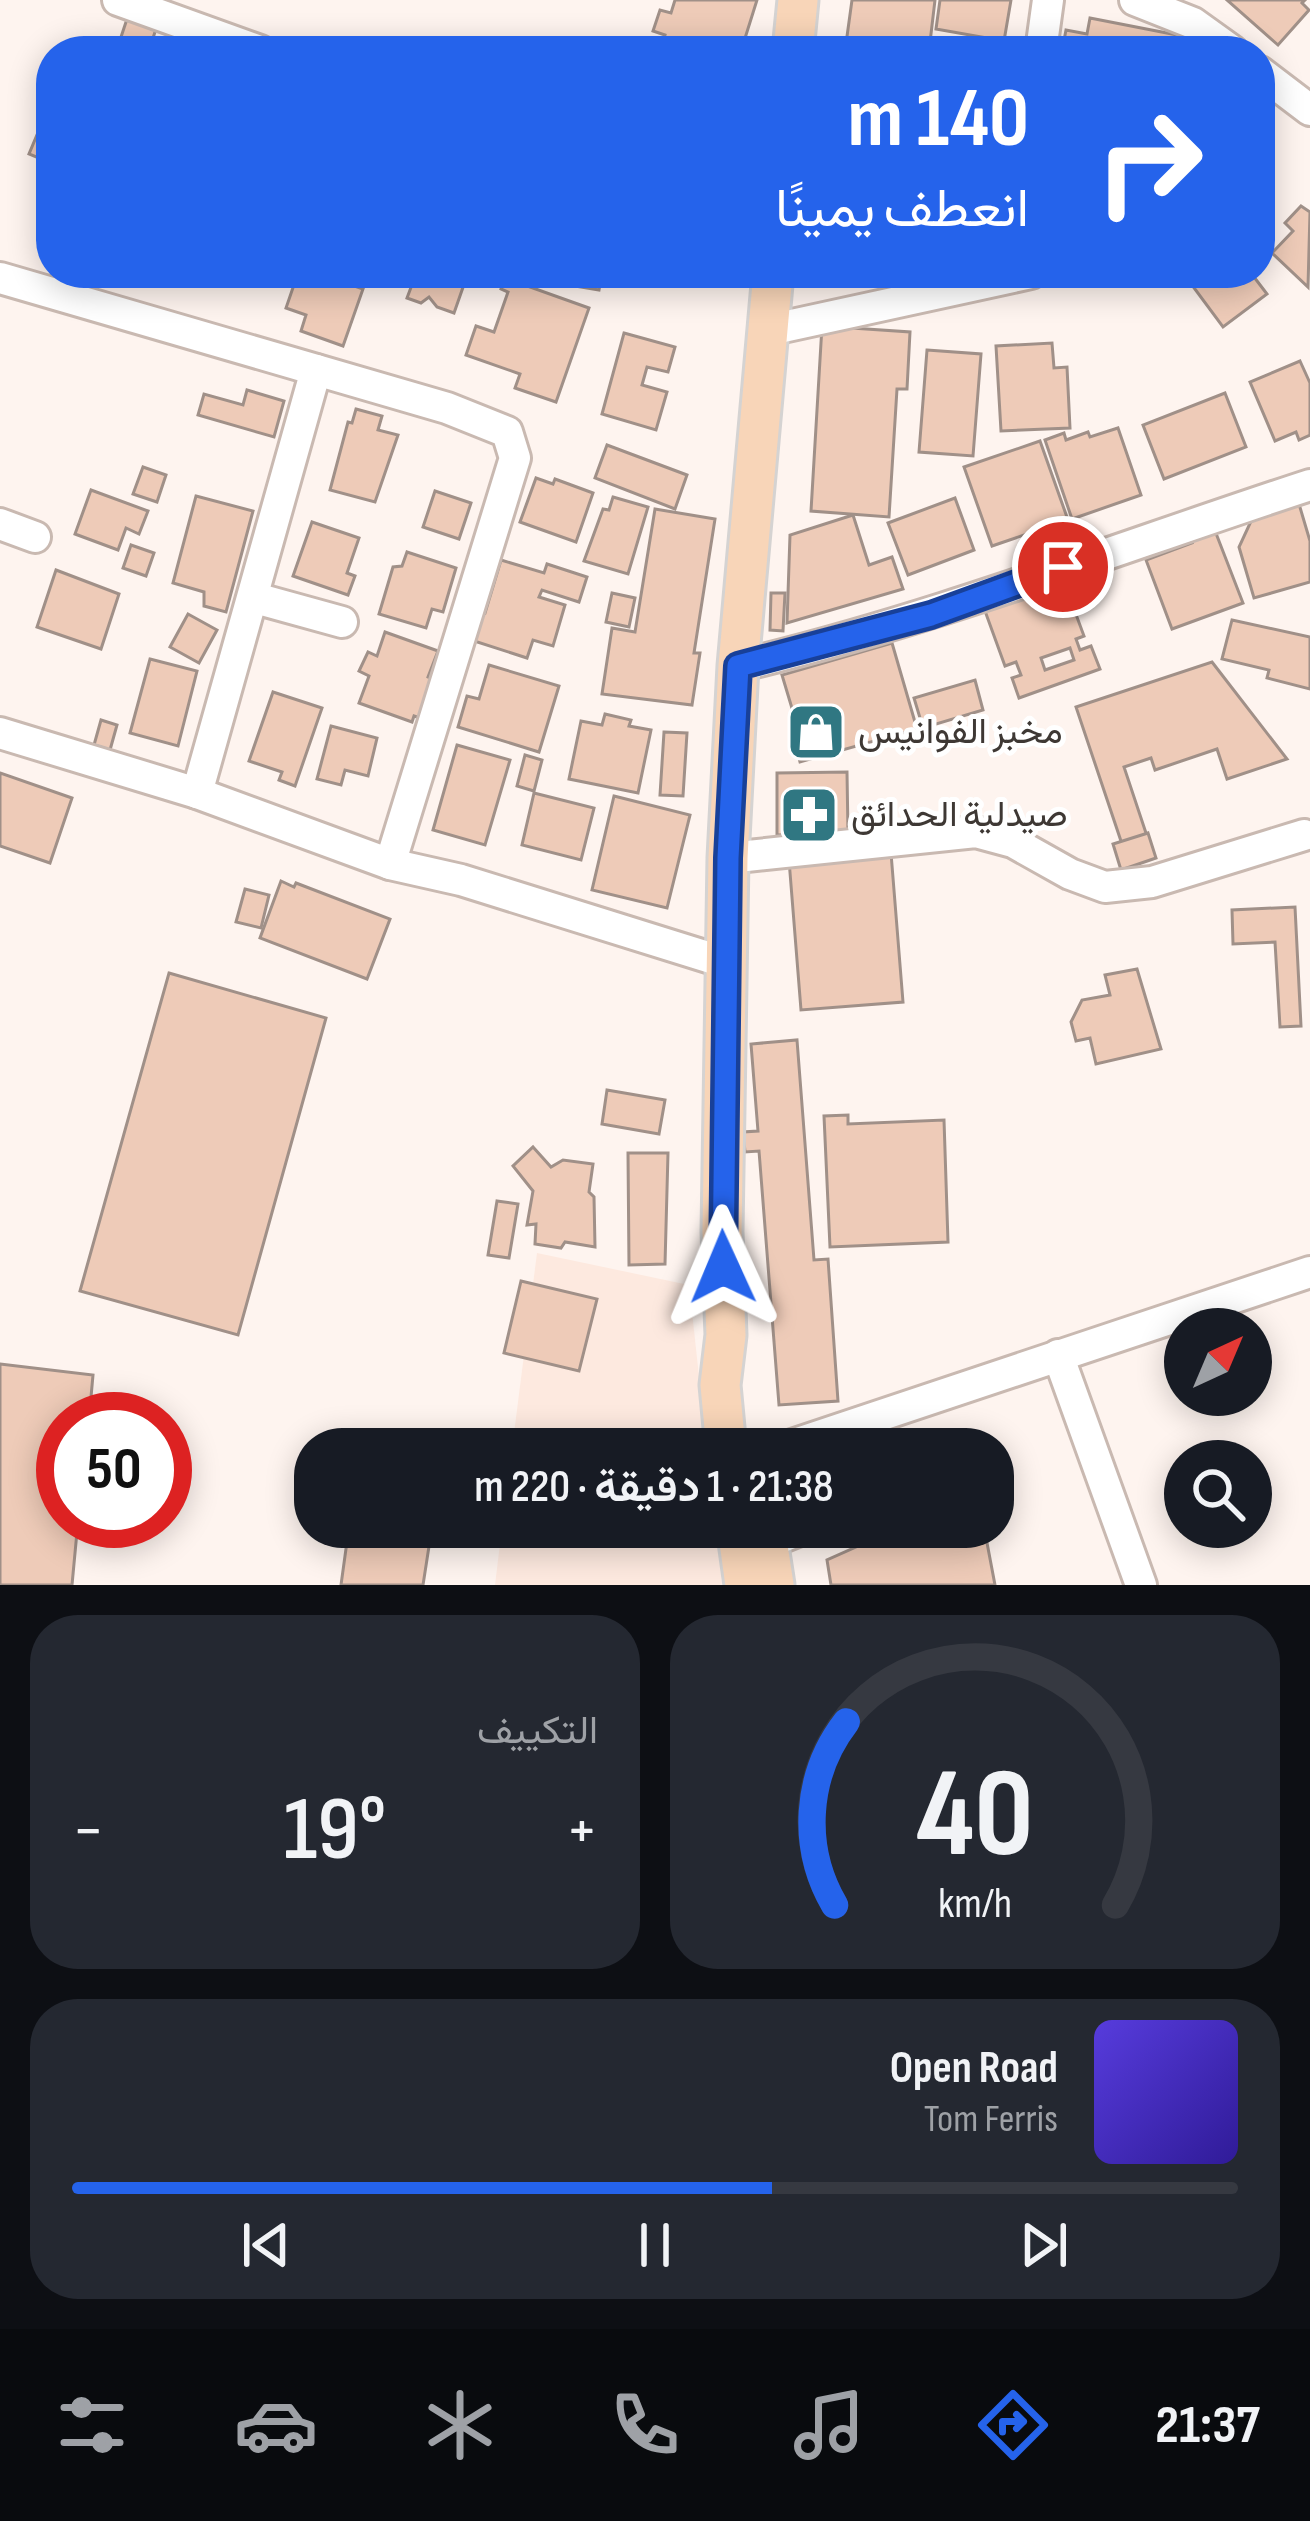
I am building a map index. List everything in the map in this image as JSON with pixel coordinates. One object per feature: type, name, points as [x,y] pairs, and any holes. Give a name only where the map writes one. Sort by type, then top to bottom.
[{"type":"main road","points":[[794,36],[798,0]]},
{"type":"main road","points":[[724,1428],[720,1385],[725,1334],[722,1163],[728,858],[738,666],[772,288]]},
{"type":"main road","points":[[725,1334],[746,1396],[750,1428]]},
{"type":"main road","points":[[745,1585],[753,1548]]},
{"type":"main road","points":[[761,1548],[774,1585]]},
{"type":"street","points":[[118,0],[218,36]]},
{"type":"street","points":[[1043,36],[1048,0]]},
{"type":"street","points":[[1135,0],[1193,23],[1211,36]]},
{"type":"street","points":[[1275,81],[1308,102]]},
{"type":"street","points":[[0,278],[464,415],[499,427],[513,441],[515,458],[390,865]]},
{"type":"street","points":[[769,330],[955,288]]},
{"type":"street","points":[[197,794],[316,370]]},
{"type":"street","points":[[738,666],[931,615],[1310,485]]},
{"type":"street","points":[[0,524],[35,537]]},
{"type":"street","points":[[255,598],[342,622]]},
{"type":"street","points":[[0,733],[197,794],[390,865],[461,880],[728,963]]},
{"type":"street","points":[[728,858],[976,832],[1012,842],[1105,887],[1152,882],[1304,836]]},
{"type":"street","points":[[841,1428],[1310,1272]]},
{"type":"street","points":[[1058,1354],[1141,1585]]},
{"type":"shaded area","points":[[537,1253],[689,1285],[705,1428],[515,1428]]},
{"type":"shaded area","points":[[499,1548],[718,1548],[722,1585],[495,1585]]},
{"type":"building","points":[[675,0],[757,0],[746,36],[665,36],[653,31],[660,10],[671,13]]},
{"type":"building","points":[[852,0],[935,0],[931,36],[847,36]]},
{"type":"building","points":[[940,0],[1011,0],[1005,36],[936,29]]},
{"type":"building","points":[[1227,0],[1305,0],[1302,3],[1309,10],[1278,45],[1275,36],[1268,36]]},
{"type":"building","points":[[128,16],[157,26],[154,36],[121,36]]},
{"type":"building","points":[[1090,18],[1177,35],[1065,36],[1066,30],[1087,34]]},
{"type":"building","points":[[1301,206],[1310,212],[1308,287],[1275,256],[1293,231],[1285,223]]},
{"type":"building","points":[[293,288],[363,289],[343,346],[301,331],[306,315],[286,308]]},
{"type":"building","points":[[411,288],[463,288],[454,313],[437,307],[429,297],[421,303],[407,298]]},
{"type":"building","points":[[533,288],[589,308],[556,402],[515,388],[520,374],[466,355],[476,326],[494,332],[508,292],[501,289]]},
{"type":"building","points":[[1194,288],[1262,288],[1267,294],[1223,327]]},
{"type":"building","points":[[822,326],[910,332],[907,389],[897,389],[889,517],[811,511]]},
{"type":"building","points":[[624,333],[675,347],[668,372],[647,367],[642,385],[667,392],[656,430],[602,414]]},
{"type":"building","points":[[1052,343],[1054,368],[1067,367],[1070,428],[1001,431],[996,346]]},
{"type":"building","points":[[927,350],[981,354],[973,456],[919,452]]},
{"type":"building","points":[[1300,361],[1310,383],[1310,435],[1299,440],[1296,432],[1275,441],[1250,382]]},
{"type":"building","points":[[247,390],[284,401],[274,437],[198,415],[204,394],[243,405]]},
{"type":"building","points":[[1225,393],[1246,447],[1164,479],[1143,425]]},
{"type":"building","points":[[356,409],[382,416],[378,430],[398,435],[375,502],[330,490],[348,422],[352,423]]},
{"type":"building","points":[[1118,428],[1141,495],[1072,519],[1045,440],[1064,433],[1066,440],[1088,432],[1090,437]]},
{"type":"building","points":[[1040,441],[1068,520],[992,546],[964,467]]},
{"type":"building","points":[[607,445],[687,475],[675,509],[595,478]]},
{"type":"building","points":[[143,467],[166,475],[157,502],[133,494]]},
{"type":"building","points":[[536,478],[553,484],[555,479],[593,493],[576,542],[520,522]]},
{"type":"building","points":[[91,490],[148,511],[139,534],[126,528],[118,550],[75,534]]},
{"type":"building","points":[[435,491],[471,503],[459,539],[423,527]]},
{"type":"building","points":[[196,496],[253,511],[226,612],[204,606],[204,592],[173,583]]},
{"type":"building","points":[[613,497],[648,507],[628,574],[584,561],[603,509],[609,510]]},
{"type":"building","points":[[955,498],[974,550],[908,575],[888,523]]},
{"type":"building","points":[[1299,504],[1310,541],[1310,582],[1254,598],[1239,547],[1252,519]]},
{"type":"building","points":[[655,509],[715,519],[694,653],[700,653],[692,705],[602,694],[612,628],[635,632]]},
{"type":"building","points":[[853,515],[869,565],[892,557],[903,589],[787,623],[790,535]]},
{"type":"building","points":[[312,522],[359,538],[347,573],[355,576],[348,595],[293,576]]},
{"type":"building","points":[[1212,523],[1243,603],[1172,629],[1146,560],[1192,543],[1187,532]]},
{"type":"building","points":[[131,545],[154,553],[146,576],[123,568]]},
{"type":"building","points":[[407,552],[456,568],[443,612],[432,609],[426,628],[379,614],[393,567],[402,566]]},
{"type":"building","points":[[501,560],[544,573],[547,564],[587,577],[579,602],[542,590],[539,597],[565,605],[553,646],[533,640],[527,658],[468,639],[477,610],[485,613]]},
{"type":"building","points":[[56,570],[119,594],[101,649],[37,627]]},
{"type":"building","points":[[1064,582],[1084,636],[1076,639],[1080,650],[1091,646],[1100,669],[1019,698],[1012,678],[1021,675],[1016,662],[1005,666],[985,611]],"holes":[[[1070,648],[1074,660],[1045,670],[1041,658]]]},
{"type":"building","points":[[612,593],[635,598],[629,627],[606,622]]},
{"type":"building","points":[[771,593],[785,593],[783,631],[770,630]]},
{"type":"building","points":[[188,614],[217,630],[199,663],[170,647]]},
{"type":"building","points":[[1232,620],[1310,637],[1310,689],[1267,678],[1269,670],[1222,659]]},
{"type":"building","points":[[385,632],[438,651],[428,677],[434,680],[420,718],[414,716],[412,722],[359,703],[369,676],[359,671],[368,652],[377,656]]},
{"type":"building","points":[[892,643],[917,729],[800,762],[790,727],[797,725],[782,675]]},
{"type":"building","points":[[150,659],[197,671],[178,746],[130,733]]},
{"type":"building","points":[[1212,662],[1287,759],[1227,779],[1217,749],[1155,770],[1151,758],[1124,767],[1148,839],[1123,847],[1076,707]]},
{"type":"building","points":[[489,665],[559,686],[539,752],[458,727],[467,696],[479,699]]},
{"type":"building","points":[[975,680],[983,710],[923,728],[914,698]]},
{"type":"building","points":[[273,692],[322,708],[295,786],[279,780],[282,772],[249,761]]},
{"type":"building","points":[[605,714],[651,730],[638,793],[569,779],[581,721],[602,725]]},
{"type":"building","points":[[101,720],[117,725],[110,750],[94,745]]},
{"type":"building","points":[[331,726],[377,738],[368,776],[345,770],[341,785],[317,779]]},
{"type":"building","points":[[664,732],[687,733],[683,796],[660,795]]},
{"type":"building","points":[[457,745],[510,760],[485,845],[433,830]]},
{"type":"building","points":[[525,755],[542,760],[534,791],[517,786]]},
{"type":"building","points":[[847,772],[848,834],[777,835],[777,773]]},
{"type":"building","points":[[0,773],[72,798],[50,863],[0,846]]},
{"type":"building","points":[[534,793],[594,808],[581,860],[522,845]]},
{"type":"building","points":[[614,796],[690,815],[667,908],[592,890]]},
{"type":"building","points":[[1148,833],[1156,858],[1121,870],[1113,844]]},
{"type":"building","points":[[891,853],[903,1002],[801,1010],[789,860]]},
{"type":"building","points":[[281,881],[390,919],[367,979],[260,938]]},
{"type":"building","points":[[245,889],[269,895],[261,928],[236,922]]},
{"type":"building","points":[[1295,907],[1301,1026],[1280,1027],[1275,942],[1233,944],[1232,910]]},
{"type":"building","points":[[1137,969],[1161,1049],[1096,1064],[1090,1038],[1076,1041],[1071,1022],[1082,1000],[1110,995],[1105,975]]},
{"type":"building","points":[[169,973],[326,1018],[238,1335],[80,1291]]},
{"type":"building","points":[[797,1040],[814,1260],[828,1259],[838,1401],[779,1405],[759,1151],[745,1152],[743,1132],[758,1131],[751,1044]]},
{"type":"building","points":[[607,1090],[665,1100],[659,1134],[602,1124]]},
{"type":"building","points":[[848,1115],[848,1124],[944,1120],[948,1242],[830,1247],[824,1116]]},
{"type":"building","points":[[533,1147],[551,1167],[563,1160],[593,1164],[589,1192],[594,1197],[595,1247],[535,1244],[536,1224],[527,1225],[533,1191],[513,1166]]},
{"type":"building","points":[[628,1153],[668,1153],[665,1264],[629,1265]]},
{"type":"building","points":[[497,1201],[518,1204],[509,1258],[488,1255]]},
{"type":"building","points":[[521,1281],[597,1299],[579,1371],[504,1353]]},
{"type":"building","points":[[0,1364],[93,1375],[91,1392],[36,1392],[36,1548],[75,1548],[72,1585],[0,1585]]},
{"type":"building","points":[[346,1548],[429,1548],[423,1585],[341,1585]]},
{"type":"building","points":[[854,1548],[988,1548],[995,1585],[831,1585],[827,1560]]},
{"type":"place","name":"مخبز الفوانيس","points":[[816,732]]},
{"type":"place","name":"صيدلية الحدائق","points":[[809,815]]},
{"type":"route","points":[[723,1267],[728,858],[738,666],[931,615],[1063,567]]}]
